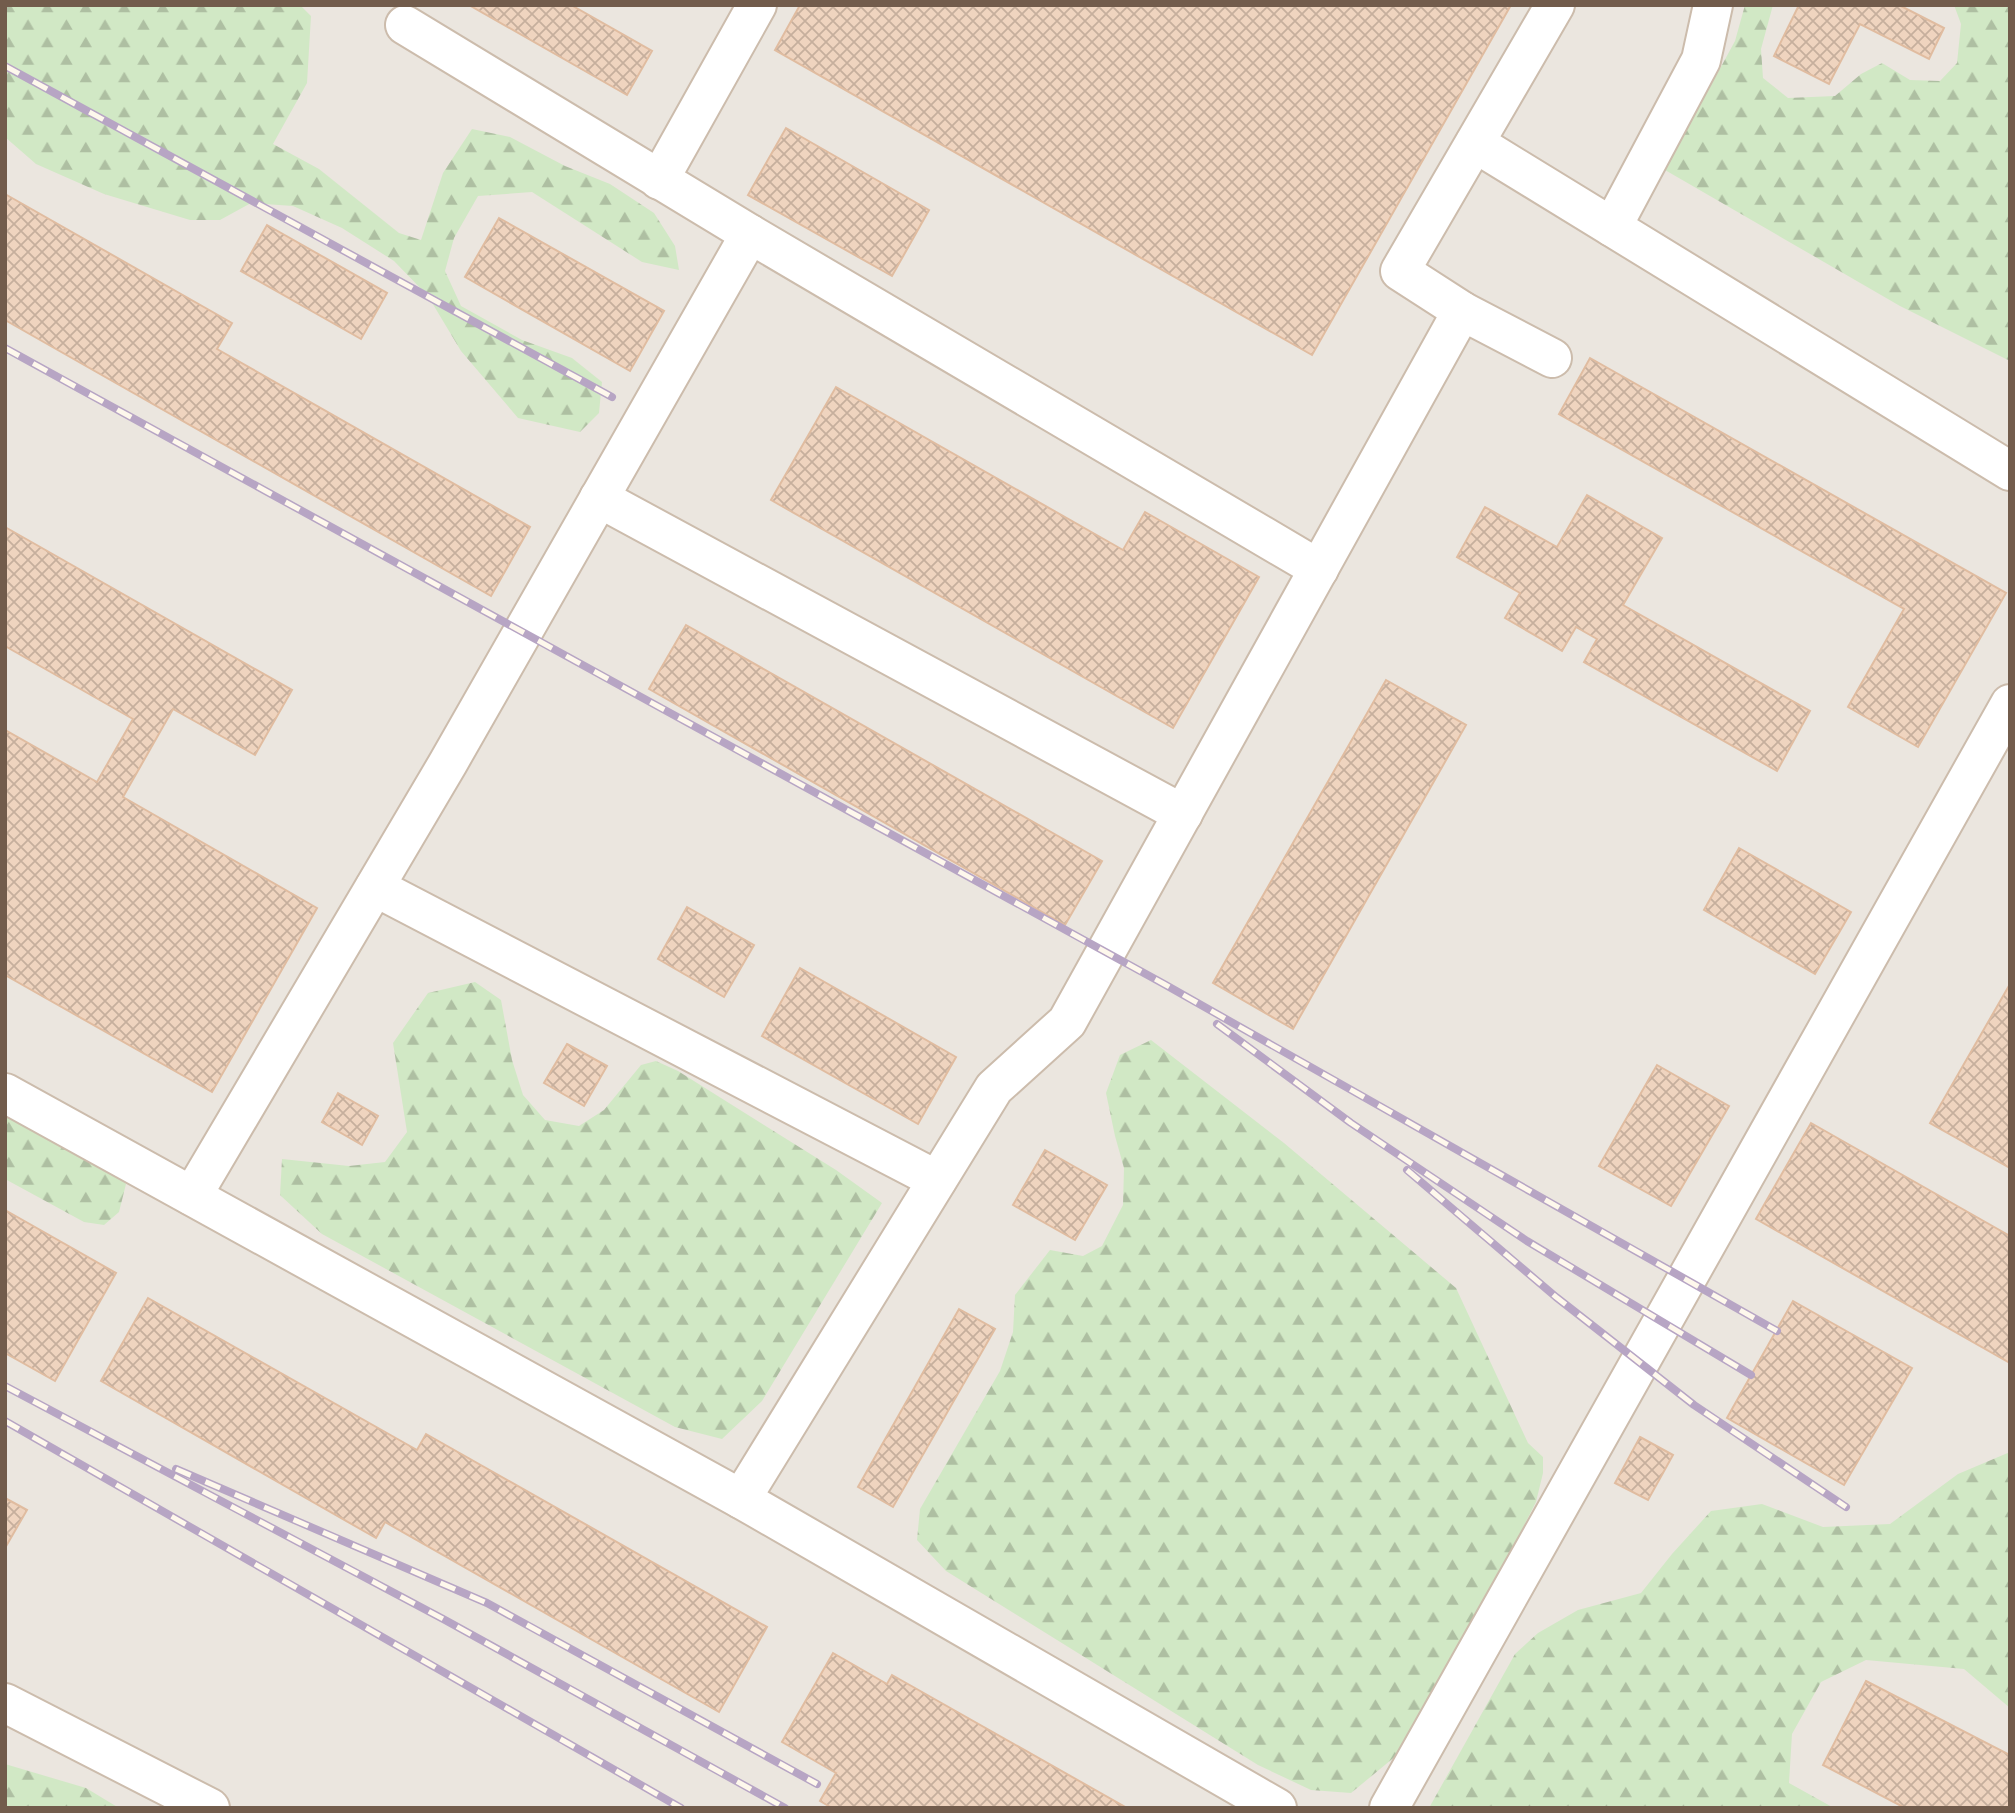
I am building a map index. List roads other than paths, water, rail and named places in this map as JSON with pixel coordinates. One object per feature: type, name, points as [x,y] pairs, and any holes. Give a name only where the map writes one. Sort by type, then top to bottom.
[{"type":"lane","points":[[659,180],[757,5]]},
{"type":"lane","points":[[1552,358],[1462,311],[1400,271],[1555,5]]},
{"type":"lane","points":[[1612,227],[1701,60],[1713,5]]},
{"type":"lane","points":[[405,25],[659,180],[1319,569]]},
{"type":"lane","points":[[1475,143],[2010,471]]},
{"type":"lane","points":[[192,1196],[374,887],[750,234]]},
{"type":"lane","points":[[741,1499],[994,1088],[1067,1023],[1462,311]]},
{"type":"lane","points":[[599,498],[1183,814]]},
{"type":"lane","points":[[1388,1808],[2010,704]]},
{"type":"lane","points":[[374,887],[937,1180]]},
{"type":"lane","points":[[5,1093],[741,1499],[1277,1808]]},
{"type":"lane","points":[[5,1703],[210,1808]]},
{"type":"railway","points":[[5,66],[612,397]]},
{"type":"railway","points":[[5,348],[1164,984],[1777,1331]]},
{"type":"railway","points":[[1217,1024],[1351,1123],[1527,1241],[1751,1375]]},
{"type":"railway","points":[[1407,1170],[1556,1297],[1694,1405],[1846,1507]]},
{"type":"railway","points":[[5,1386],[445,1620],[785,1808]]},
{"type":"railway","points":[[5,1421],[681,1808]]},
{"type":"railway","points":[[176,1469],[487,1603],[817,1784]]}]
